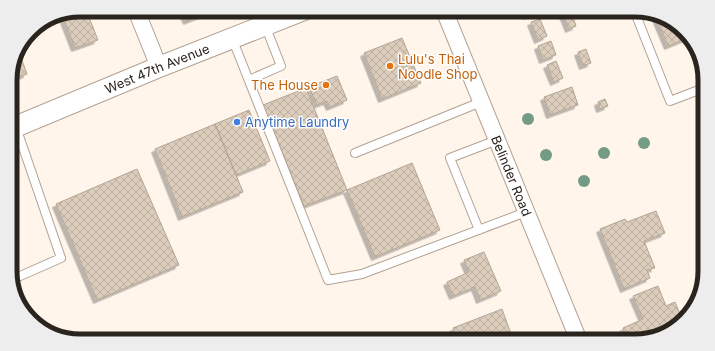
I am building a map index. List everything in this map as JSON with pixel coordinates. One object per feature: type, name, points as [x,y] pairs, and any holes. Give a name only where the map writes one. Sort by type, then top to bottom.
[{"type":"street","points":[[139,17],[159,67]]},
{"type":"street","name":"West 47th Avenue","points":[[17,126],[159,67],[287,17]]},
{"type":"street","name":"Belinder Road","points":[[447,17],[576,334]]},
{"type":"lane","points":[[637,17],[670,101],[698,90]]},
{"type":"lane","points":[[249,80],[282,66],[265,26]]},
{"type":"lane","points":[[232,38],[328,280],[362,274],[526,212]]},
{"type":"lane","points":[[355,153],[481,102]]},
{"type":"lane","points":[[17,139],[61,258],[18,277]]},
{"type":"lane","points":[[479,230],[450,158],[497,140]]},
{"type":"building","points":[[89,17],[98,40],[75,48],[64,19]]},
{"type":"building","points":[[185,17],[197,17],[187,21]]},
{"type":"building","points":[[564,17],[573,17],[576,26],[569,29]]},
{"type":"building","points":[[540,19],[547,36],[538,40],[531,22]]},
{"type":"building","points":[[658,22],[670,28],[683,40],[668,46]]},
{"type":"building","points":[[402,38],[421,83],[382,99],[364,53]]},
{"type":"building","points":[[551,41],[556,55],[543,60],[538,46]]},
{"type":"building","points":[[586,49],[591,63],[583,66],[578,52]]},
{"type":"building","points":[[21,58],[27,74],[17,78]]},
{"type":"building","points":[[556,61],[563,78],[554,82],[547,65]]},
{"type":"building","points":[[337,76],[347,100],[330,107],[327,101],[317,105],[309,87]]},
{"type":"building","points":[[572,87],[578,105],[550,115],[544,97]]},
{"type":"building","points":[[306,88],[347,190],[304,206],[263,105]]},
{"type":"building","points":[[605,99],[608,106],[600,109],[598,102]]},
{"type":"building","points":[[249,110],[270,161],[236,175],[215,124]]},
{"type":"building","points":[[215,124],[243,192],[182,217],[155,149]]},
{"type":"building","points":[[412,163],[440,230],[375,257],[347,190]]},
{"type":"building","points":[[137,169],[179,265],[97,300],[56,204]]},
{"type":"building","points":[[656,211],[665,233],[644,241],[655,268],[647,270],[650,278],[624,289],[600,229],[625,219],[627,222]]},
{"type":"building","points":[[484,252],[501,291],[480,300],[475,287],[453,296],[447,282],[469,272],[464,260]]},
{"type":"building","points":[[658,286],[666,306],[675,302],[680,314],[670,323],[655,331],[639,334],[625,334],[623,328],[643,319],[633,296]]},
{"type":"building","points":[[502,309],[511,334],[455,334],[453,328]]},
{"type":"place","name":"Lulu's Thai Noodle Shop","points":[[390,66]]},
{"type":"place","name":"The House","points":[[326,85]]},
{"type":"place","name":"Anytime Laundry","points":[[237,122]]}]
